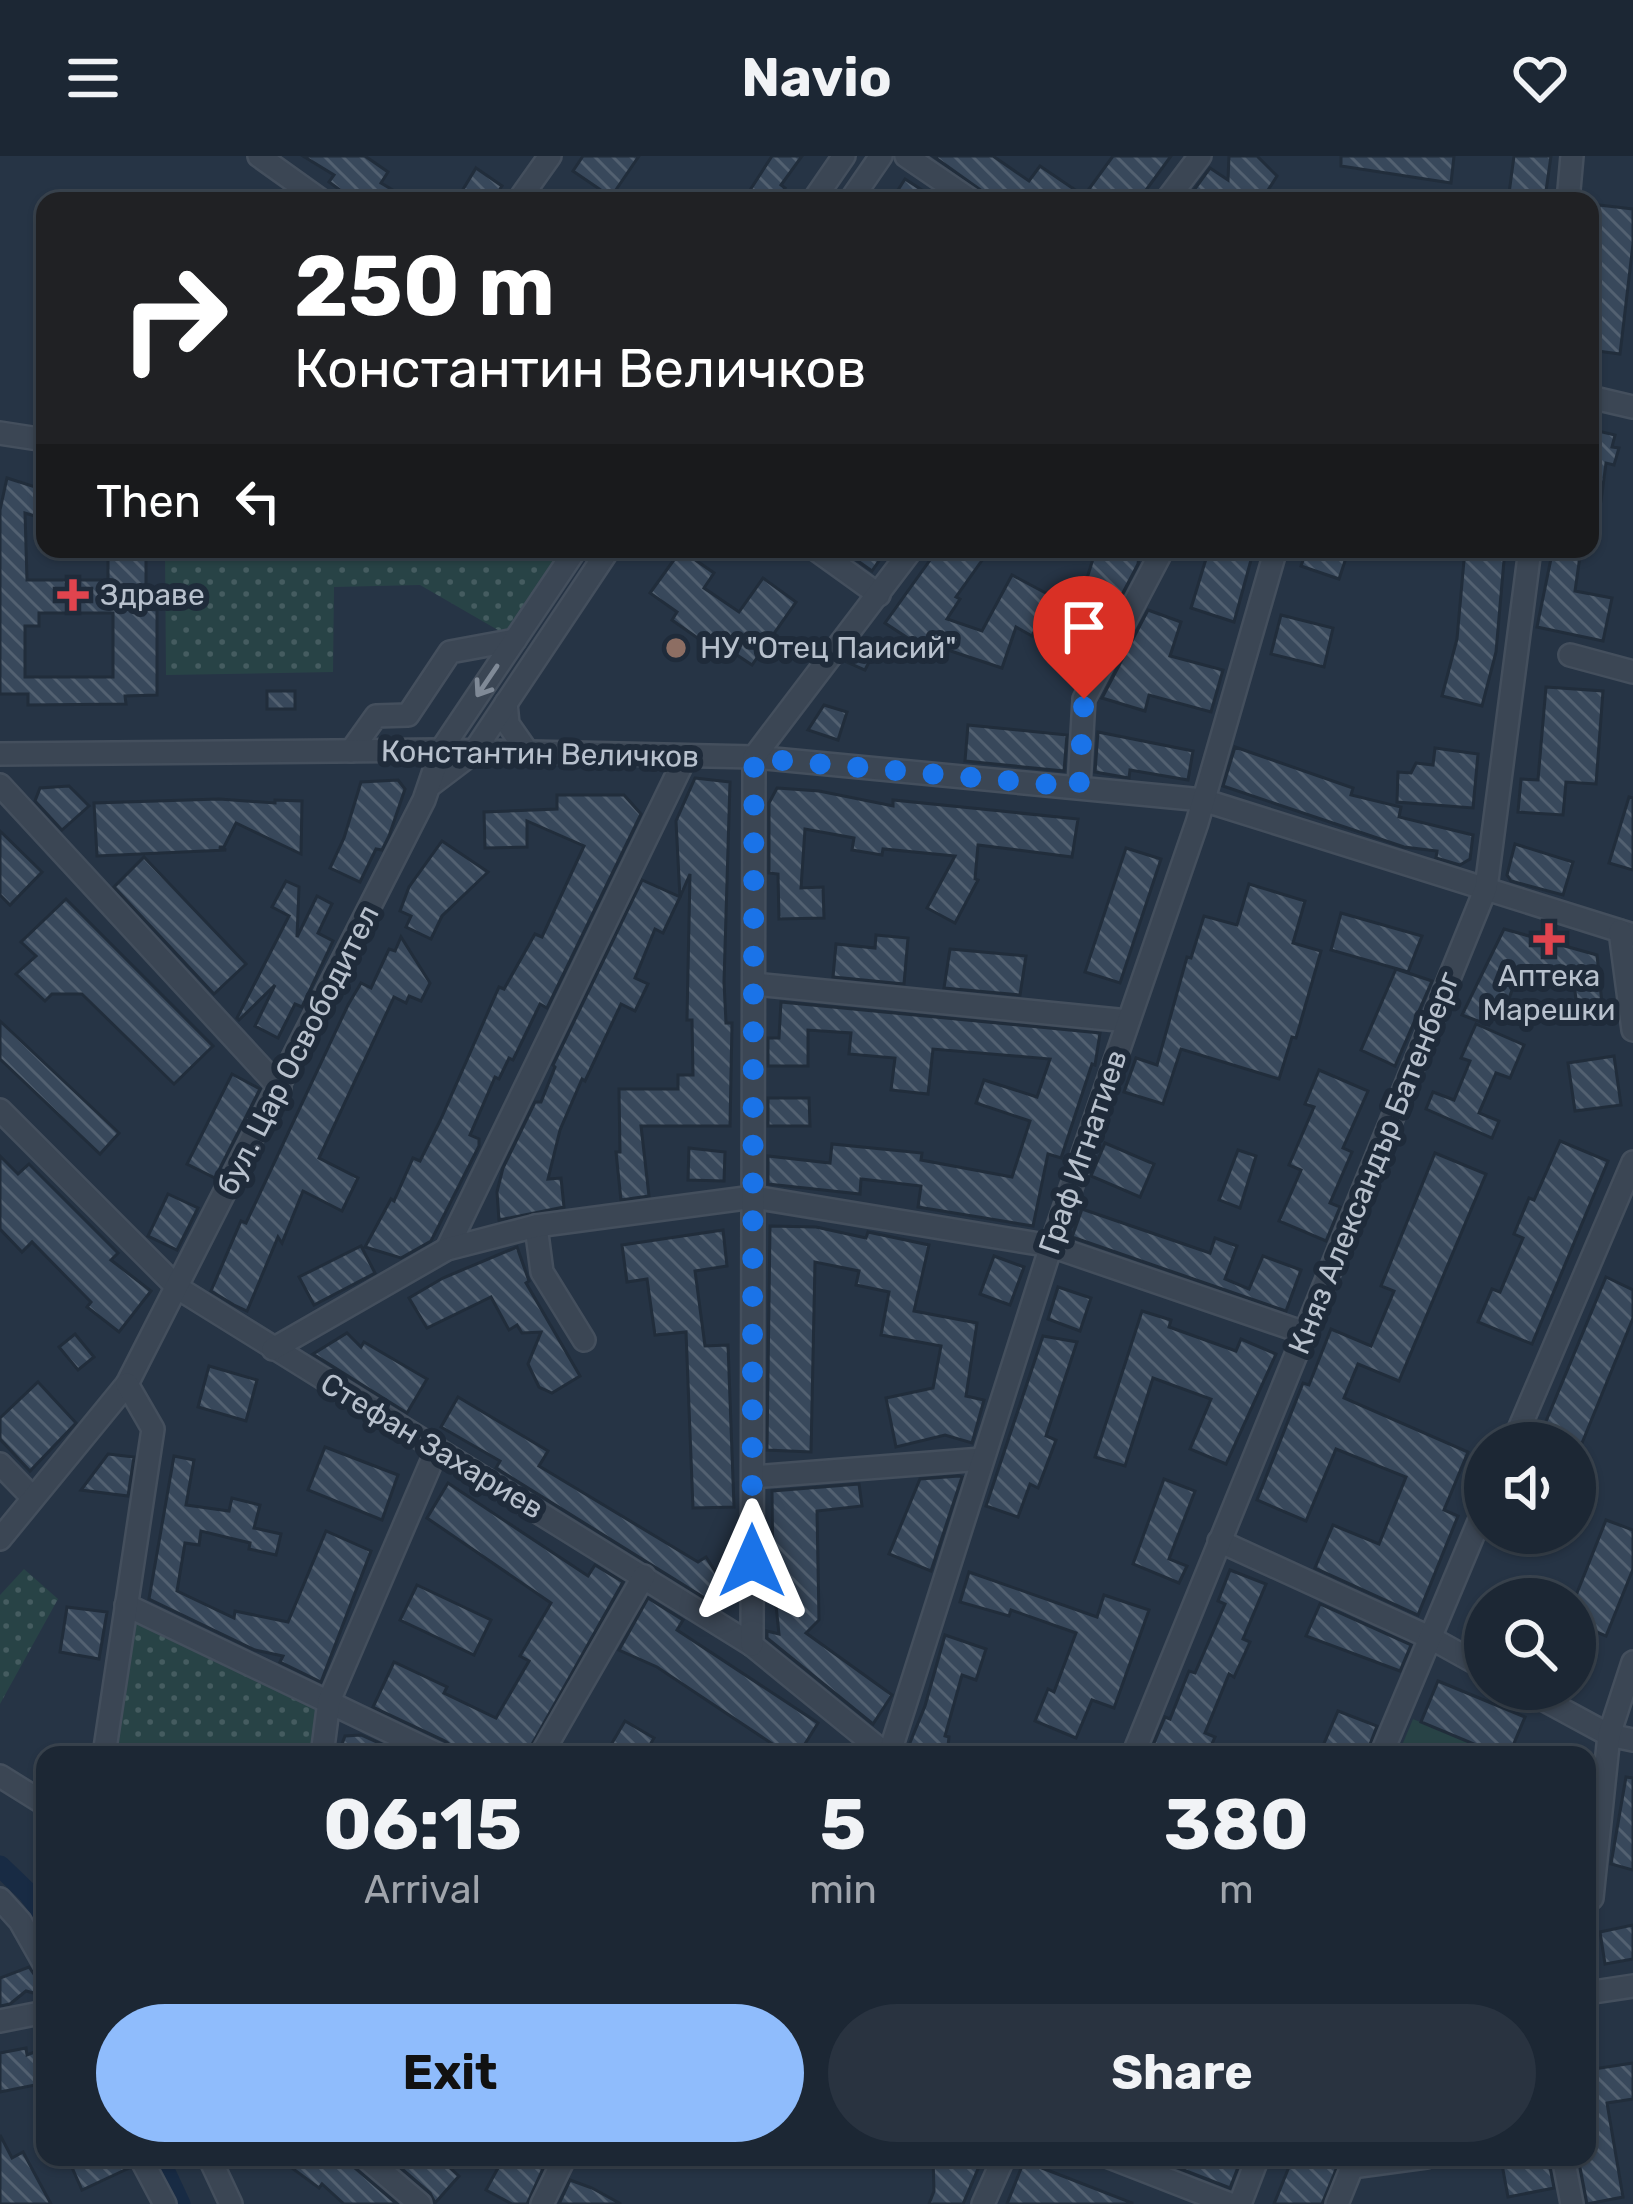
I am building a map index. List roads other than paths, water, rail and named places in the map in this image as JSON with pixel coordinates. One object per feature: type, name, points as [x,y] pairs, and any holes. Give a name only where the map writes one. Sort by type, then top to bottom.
[{"type":"street","points":[[259,156],[309,192]]},
{"type":"street","points":[[524,192],[550,156]]},
{"type":"street","points":[[819,192],[844,156]]},
{"type":"street","points":[[856,192],[881,156]]},
{"type":"street","points":[[906,156],[959,192]]},
{"type":"street","points":[[1173,192],[1200,156]]},
{"type":"street","points":[[1569,192],[1572,156]]},
{"type":"street","points":[[1599,400],[1633,407]]},
{"type":"street","points":[[0,433],[36,439]]},
{"type":"street","name":"бул. Цар Освободител","points":[[0,1539],[127,1384],[432,784],[440,750],[570,558]]},
{"type":"street","points":[[432,784],[473,753],[604,558]]},
{"type":"street","points":[[828,558],[879,595]]},
{"type":"street","points":[[752,1645],[754,758],[906,558]]},
{"type":"street","points":[[1079,787],[1084,699],[1157,558]]},
{"type":"street","name":"Граф Игнатиев","points":[[891,1746],[1051,1246],[1204,800],[1273,558]]},
{"type":"street","name":"Княз Александър Батенберг","points":[[1137,1746],[1486,888],[1529,558]]},
{"type":"street","points":[[351,751],[376,716],[408,715],[450,652],[515,640]]},
{"type":"street","points":[[1570,655],[1633,672]]},
{"type":"street","points":[[506,703],[508,724],[530,754]]},
{"type":"street","name":"Константин Величков","points":[[0,754],[440,750],[754,758],[1204,800],[1626,933]]},
{"type":"street","points":[[447,1249],[686,756]]},
{"type":"street","points":[[0,785],[280,1088]]},
{"type":"street","points":[[1626,933],[1633,1030]]},
{"type":"street","points":[[754,984],[1128,1021]]},
{"type":"street","name":"Стефан Захариев","points":[[0,1110],[178,1288],[752,1645],[877,1746]]},
{"type":"street","points":[[1522,1422],[1633,1162]]},
{"type":"street","points":[[273,1349],[447,1249],[536,1226],[753,1197],[1051,1246],[1305,1333]]},
{"type":"street","points":[[1611,1215],[1633,1224]]},
{"type":"street","points":[[536,1226],[542,1272],[584,1340]]},
{"type":"street","points":[[105,1746],[153,1429],[127,1384]]},
{"type":"street","points":[[323,1746],[329,1701],[437,1449]]},
{"type":"street","points":[[753,1477],[982,1459]]},
{"type":"street","points":[[0,1464],[33,1498]]},
{"type":"street","points":[[1219,1541],[1464,1656]]},
{"type":"street","points":[[1385,1746],[1465,1554]]},
{"type":"street","points":[[546,1746],[644,1576]]},
{"type":"street","points":[[126,1605],[421,1746]]},
{"type":"street","points":[[1596,1860],[1609,1735],[1633,1662]]},
{"type":"street","points":[[1563,1710],[1609,1735],[1633,1740]]},
{"type":"street","points":[[0,1776],[36,1798]]},
{"type":"street","points":[[0,1899],[36,1948]]},
{"type":"street","points":[[1596,1992],[1633,1986]]},
{"type":"street","points":[[0,2021],[36,2014]]},
{"type":"street","points":[[145,2166],[165,2204]]},
{"type":"street","points":[[212,2166],[231,2204]]},
{"type":"street","points":[[376,2166],[420,2204]]},
{"type":"street","points":[[542,2204],[561,2166]]},
{"type":"street","points":[[983,2204],[1000,2166]]},
{"type":"street","points":[[1131,2166],[1230,2204]]},
{"type":"street","points":[[1240,2204],[1255,2166]]},
{"type":"street","points":[[1336,2204],[1352,2167],[1359,2166]]},
{"type":"street","points":[[1565,2166],[1572,2204]]},
{"type":"waterway","points":[[0,1866],[36,1904]]},
{"type":"waterway","points":[[162,2166],[180,2204]]},
{"type":"place","name":"Здраве","points":[[73,595]]},
{"type":"place","name":"НУ \"Отец Паисий\"","points":[[676,648]]},
{"type":"place","name":"Аптека Марешки","points":[[1549,939]]}]
